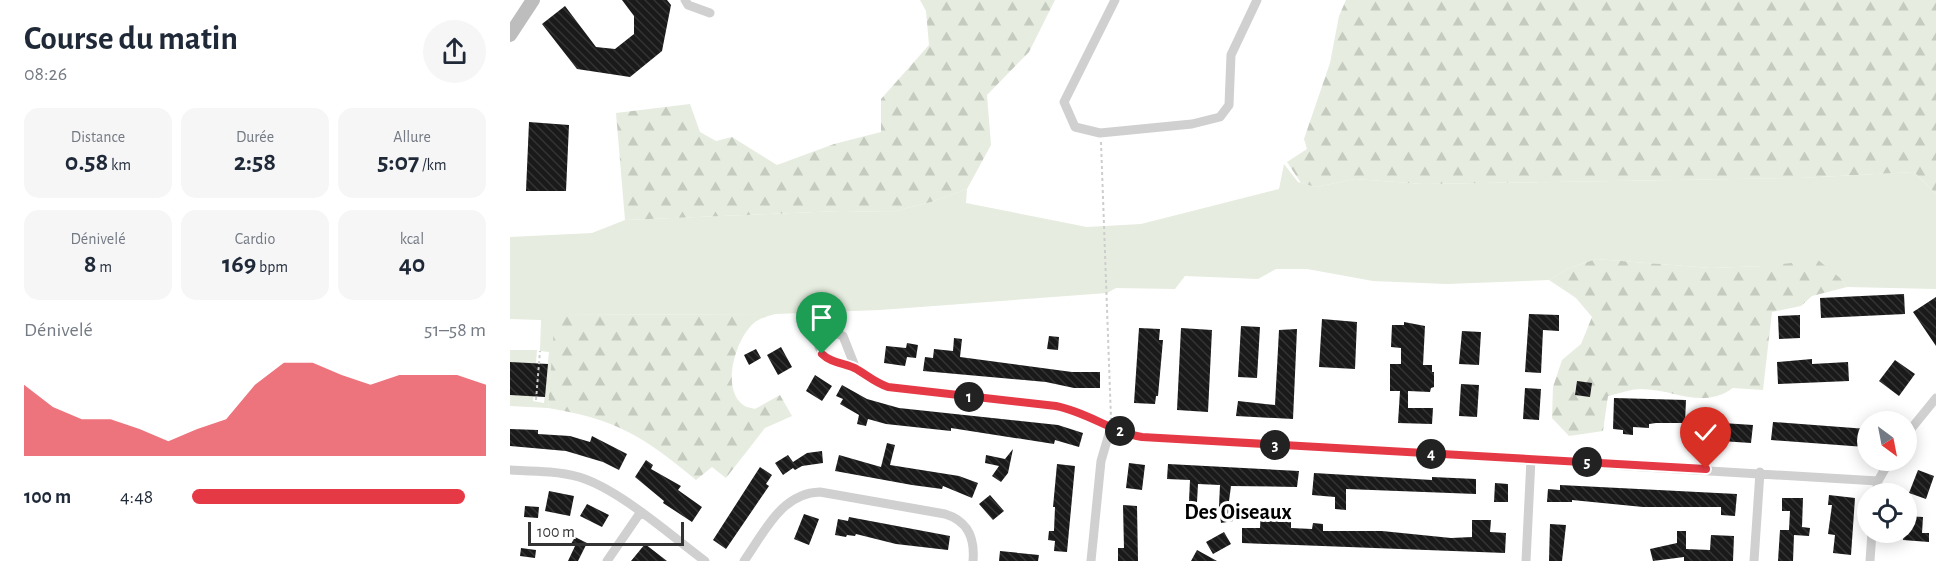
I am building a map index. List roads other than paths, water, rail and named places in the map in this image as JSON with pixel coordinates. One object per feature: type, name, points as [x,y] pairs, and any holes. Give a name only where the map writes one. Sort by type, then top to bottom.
[{"type":"street","points":[[510,35],[533,0]]},
{"type":"street","points":[[685,0],[688,5],[710,13]]},
{"type":"street","points":[[1114,0],[1064,102],[1075,127],[1100,133],[1192,124],[1220,117],[1229,105],[1231,55],[1257,0]]},
{"type":"street","points":[[856,369],[843,336],[832,332],[824,336],[819,347],[822,354],[830,360],[856,369],[878,383],[898,389],[1056,406],[1081,413],[1131,435],[1154,438],[1760,472],[1878,481],[1884,471]]},
{"type":"street","points":[[1917,421],[1936,398]]},
{"type":"street","points":[[1090,561],[1101,461],[1111,427]]},
{"type":"street","points":[[1526,561],[1531,459]]},
{"type":"street","points":[[510,470],[555,472],[581,478],[603,488],[705,561]]},
{"type":"street","points":[[1754,561],[1760,472]]},
{"type":"street","points":[[744,561],[785,503],[801,494],[820,492],[948,515],[958,519],[970,533],[974,543],[973,561]]},
{"type":"street","points":[[607,561],[640,513]]},
{"type":"street","points":[[1870,561],[1871,543]]},
{"type":"district","name":"Des Oiseaux","points":[[1238,511]]}]
